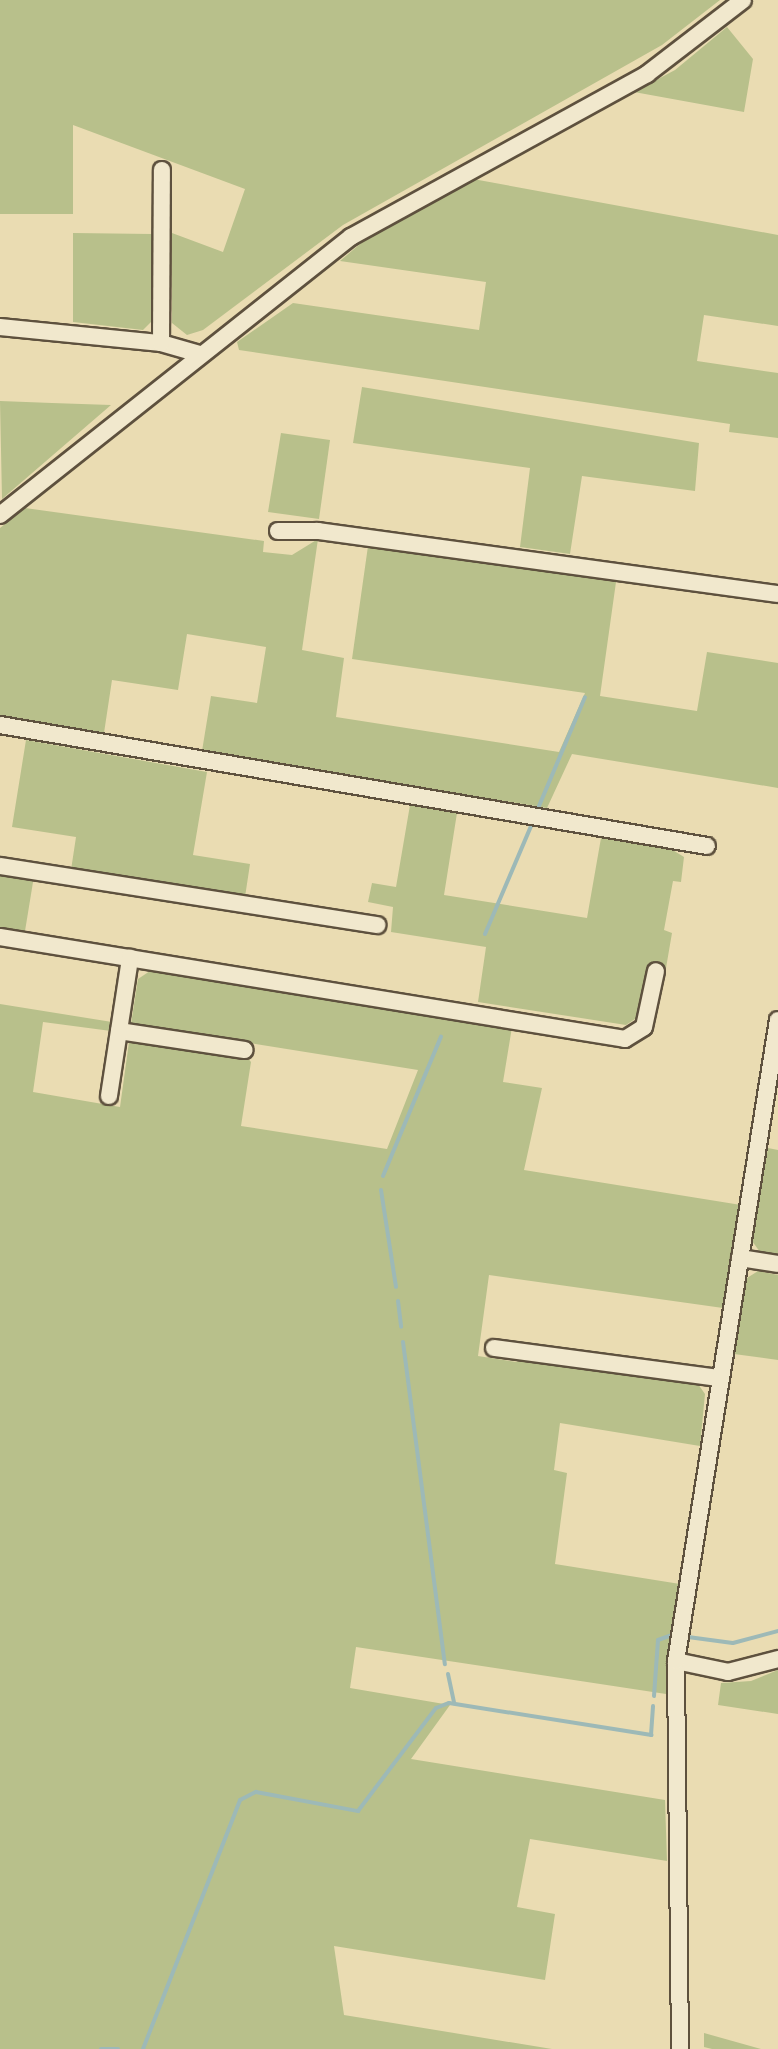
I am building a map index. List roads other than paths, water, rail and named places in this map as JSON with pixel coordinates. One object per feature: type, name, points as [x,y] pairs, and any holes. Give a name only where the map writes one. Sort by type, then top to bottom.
[{"type":"street","points":[[0,515],[199,354],[351,237],[647,74],[743,0]]},
{"type":"street","points":[[161,343],[162,170]]},
{"type":"street","points":[[0,327],[161,343],[199,354]]},
{"type":"street","points":[[278,531],[318,531],[778,594]]},
{"type":"street","points":[[0,725],[707,846]]},
{"type":"street","points":[[0,866],[377,925]]},
{"type":"street","points":[[0,937],[625,1039],[644,1027],[656,971]]},
{"type":"street","points":[[109,1096],[130,958]]},
{"type":"street","points":[[680,2049],[676,1661],[778,1020]]},
{"type":"street","points":[[119,1031],[245,1050]]},
{"type":"street","points":[[740,1258],[778,1264]]},
{"type":"street","points":[[494,1348],[720,1378]]},
{"type":"street","points":[[676,1661],[728,1672],[778,1659]]},
{"type":"waterway","points":[[539,806],[585,697]]},
{"type":"waterway","points":[[485,934],[531,826]]},
{"type":"waterway","points":[[383,1176],[441,1037]]},
{"type":"waterway","points":[[381,1190],[396,1287]]},
{"type":"waterway","points":[[398,1301],[401,1327]]},
{"type":"waterway","points":[[403,1342],[445,1664]]},
{"type":"waterway","points":[[688,1637],[733,1643],[778,1631]]},
{"type":"waterway","points":[[654,1696],[658,1640],[672,1635]]},
{"type":"waterway","points":[[448,1674],[454,1703]]},
{"type":"waterway","points":[[143,2049],[240,1800],[256,1792],[358,1811],[436,1708],[449,1703],[651,1735],[653,1706]]},
{"type":"waterway","points":[[101,2049],[118,2049]]}]
